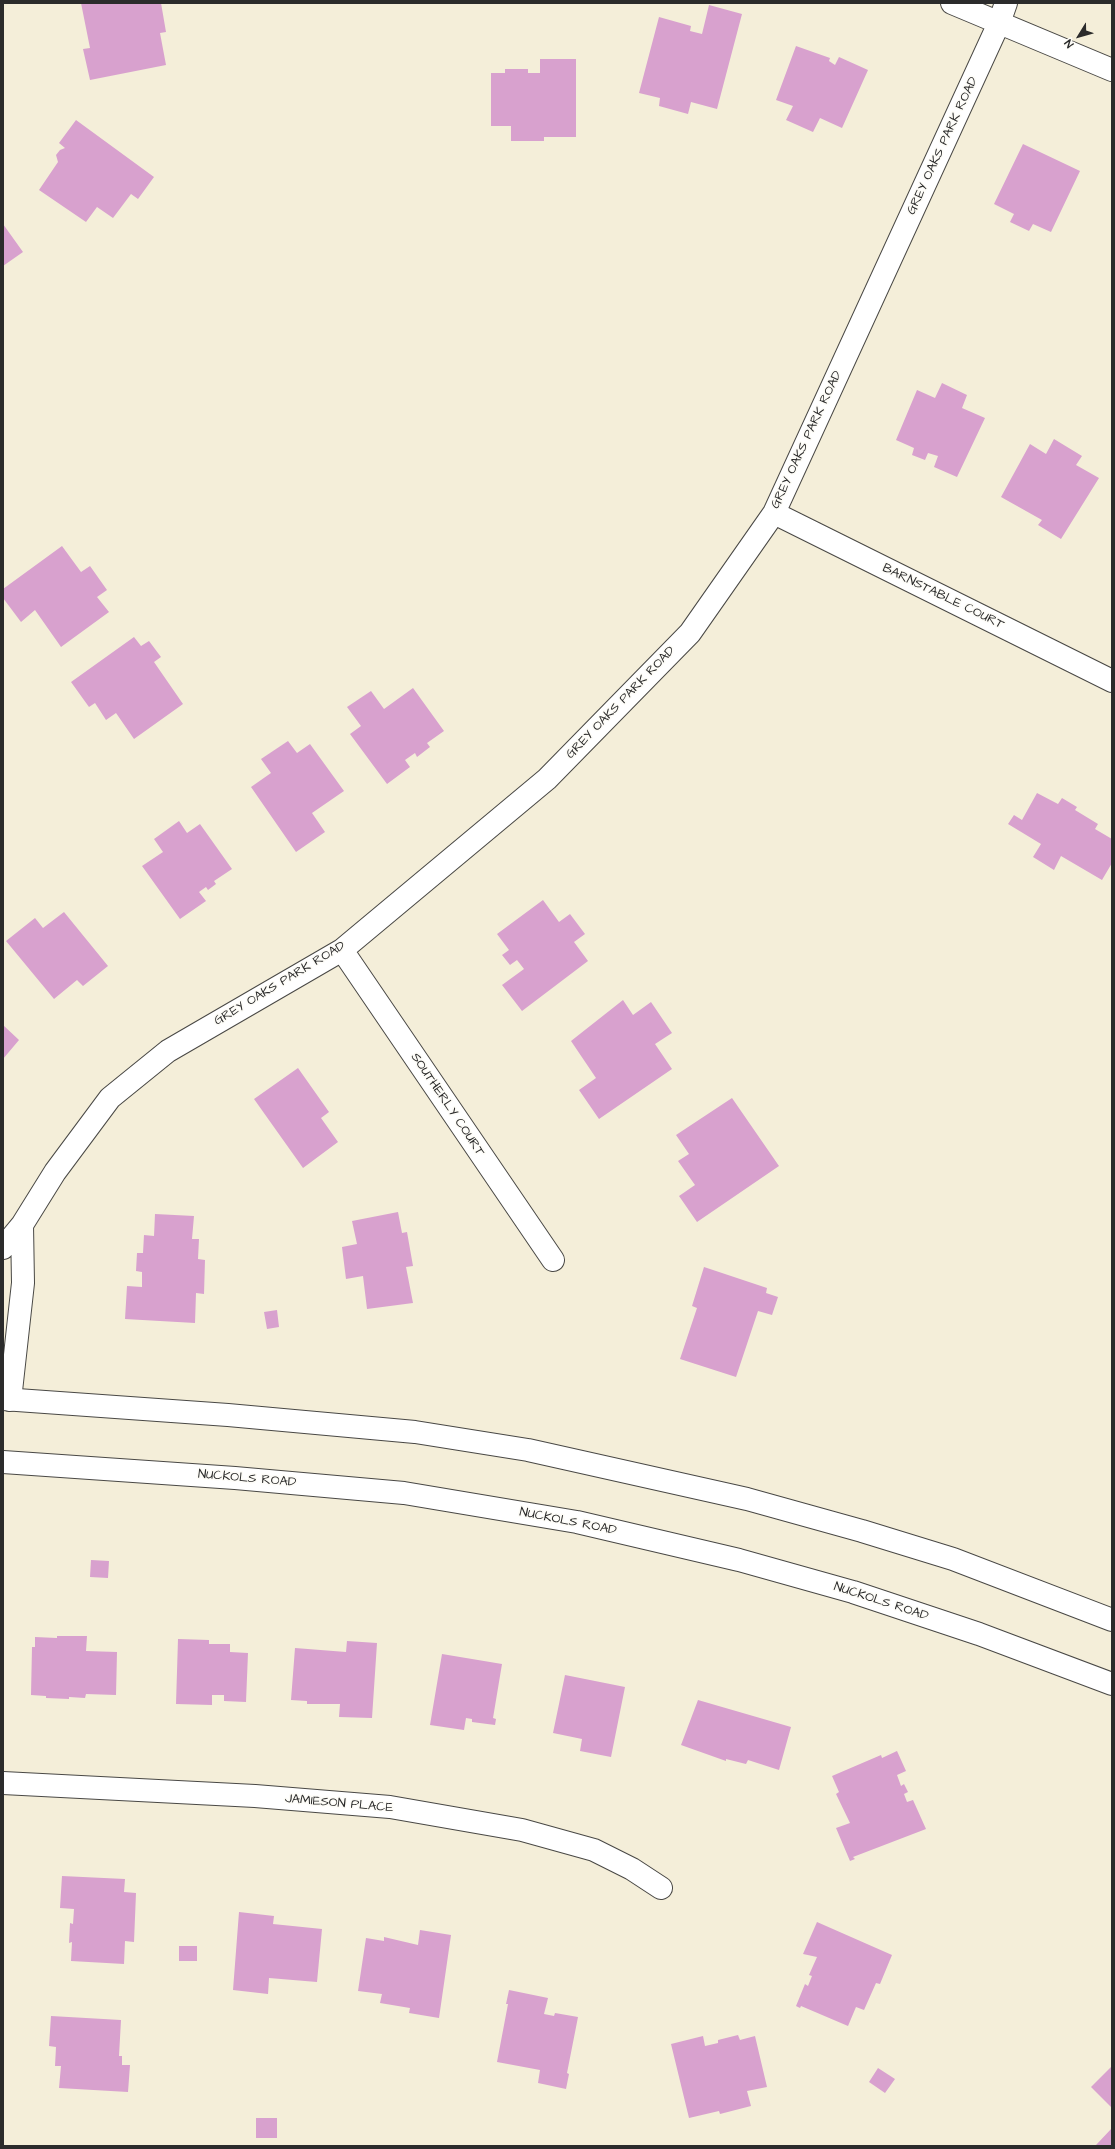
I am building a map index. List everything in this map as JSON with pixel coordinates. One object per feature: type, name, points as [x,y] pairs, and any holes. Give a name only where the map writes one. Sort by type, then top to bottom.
[{"type":"street","points":[[952,3],[1003,13],[1112,70]]},
{"type":"street","name":"GREY OAKS PARK ROAD","points":[[3,1248],[22,1225],[55,1172],[110,1098],[168,1051],[342,950],[547,779],[690,633],[774,513],[1003,13]]},
{"type":"street","name":"BARNSTABLE COURT","points":[[774,513],[1112,681]]},
{"type":"street","name":"SOUTHERLY COURT","points":[[342,950],[553,1260]]},
{"type":"street","points":[[22,1225],[23,1283],[7,1399],[228,1415],[414,1432],[528,1450],[747,1499],[862,1531],[953,1559],[1112,1620]]},
{"type":"street","name":"NUCKOLS ROAD","points":[[3,1462],[235,1478],[404,1493],[577,1522],[739,1560],[853,1592],[979,1634],[1112,1684]]},
{"type":"street","name":"JAMIESON PLACE","points":[[3,1783],[255,1796],[390,1807],[522,1830],[594,1850],[632,1869],[661,1888]]},
{"type":"building","points":[[81,3],[161,3],[166,32],[160,33],[166,65],[90,80],[83,49],[90,48]]},
{"type":"building","points":[[709,5],[742,14],[717,109],[691,102],[688,114],[659,106],[660,98],[639,93],[659,17],[691,26],[690,31],[702,34]]},
{"type":"building","points":[[796,46],[830,58],[829,61],[835,65],[839,57],[868,70],[842,128],[820,118],[813,132],[786,120],[793,106],[776,100]]},
{"type":"building","points":[[540,59],[576,59],[576,137],[544,137],[544,141],[511,141],[511,126],[491,126],[491,73],[505,73],[505,69],[528,69],[528,73],[540,73]]},
{"type":"building","points":[[76,120],[154,177],[138,199],[131,194],[113,218],[97,207],[86,222],[39,190],[58,162],[56,155],[60,150],[65,148],[59,143]]},
{"type":"building","points":[[1023,144],[1080,171],[1051,232],[1033,224],[1029,231],[1010,222],[1014,214],[994,204]]},
{"type":"building","points":[[3,224],[23,252],[3,266]]},
{"type":"building","points":[[942,383],[967,395],[962,408],[985,418],[957,477],[934,467],[938,456],[928,453],[925,460],[912,455],[914,448],[896,440],[917,390],[935,398]]},
{"type":"building","points":[[1054,439],[1082,456],[1076,465],[1099,478],[1061,539],[1038,525],[1042,520],[1001,497],[1030,444],[1046,454]]},
{"type":"building","points":[[62,546],[81,572],[90,566],[107,590],[97,597],[109,612],[61,647],[35,610],[21,622],[3,598],[3,589]]},
{"type":"building","points":[[134,637],[141,646],[149,641],[161,657],[154,662],[183,704],[134,739],[116,713],[106,720],[95,703],[89,707],[71,682]]},
{"type":"building","points":[[413,688],[444,731],[427,743],[430,747],[417,757],[415,753],[405,760],[410,767],[387,784],[350,734],[361,726],[347,707],[371,691],[384,709]]},
{"type":"building","points":[[288,741],[297,753],[310,744],[344,791],[312,813],[325,832],[296,852],[251,787],[271,773],[261,759]]},
{"type":"building","points":[[1037,793],[1058,804],[1062,798],[1077,807],[1075,810],[1098,824],[1095,829],[1112,839],[1112,863],[1102,880],[1061,856],[1054,870],[1033,857],[1041,844],[1008,824],[1014,815],[1022,820]]},
{"type":"building","points":[[179,821],[187,833],[200,824],[232,869],[214,881],[216,884],[208,890],[206,887],[199,892],[206,901],[180,919],[142,866],[163,852],[154,839]]},
{"type":"building","points":[[543,900],[559,922],[570,914],[585,934],[574,942],[588,961],[522,1011],[502,985],[524,969],[517,960],[510,965],[502,955],[509,950],[497,934]]},
{"type":"building","points":[[64,912],[108,966],[83,986],[77,980],[54,999],[6,941],[35,918],[43,928]]},
{"type":"building","points":[[623,1000],[633,1015],[651,1002],[672,1033],[655,1044],[672,1069],[599,1119],[579,1090],[596,1078],[571,1041]]},
{"type":"building","points":[[3,1025],[19,1040],[3,1059]]},
{"type":"building","points":[[298,1068],[329,1112],[321,1118],[338,1142],[303,1168],[254,1099]]},
{"type":"building","points":[[732,1098],[779,1166],[697,1222],[679,1196],[695,1185],[678,1161],[689,1154],[676,1135]]},
{"type":"building","points":[[398,1212],[402,1233],[407,1232],[413,1266],[406,1267],[413,1303],[367,1309],[363,1276],[346,1279],[342,1247],[357,1244],[352,1221]]},
{"type":"building","points":[[155,1214],[194,1216],[192,1239],[199,1239],[198,1259],[205,1260],[204,1294],[196,1293],[195,1323],[125,1319],[127,1286],[142,1287],[142,1272],[136,1271],[137,1253],[143,1253],[144,1235],[154,1236]]},
{"type":"building","points":[[704,1267],[767,1288],[766,1293],[778,1297],[772,1315],[758,1311],[736,1377],[680,1359],[697,1308],[692,1306]]},
{"type":"building","points":[[277,1310],[279,1327],[267,1329],[264,1312]]},
{"type":"building","points":[[91,1560],[109,1561],[108,1578],[90,1577]]},
{"type":"building","points":[[57,1636],[87,1636],[86,1651],[117,1652],[116,1695],[86,1694],[85,1698],[69,1697],[69,1699],[46,1698],[46,1696],[31,1695],[32,1647],[35,1647],[35,1637],[57,1638]]},
{"type":"building","points":[[178,1639],[209,1640],[209,1644],[230,1644],[230,1652],[248,1653],[246,1702],[224,1701],[224,1695],[212,1695],[212,1705],[176,1704]]},
{"type":"building","points":[[347,1641],[377,1643],[372,1718],[339,1717],[340,1704],[307,1704],[307,1701],[291,1700],[295,1648],[346,1652]]},
{"type":"building","points":[[442,1654],[502,1664],[493,1718],[496,1719],[495,1725],[472,1722],[472,1719],[466,1718],[464,1730],[430,1725]]},
{"type":"building","points":[[565,1675],[625,1687],[611,1757],[580,1751],[582,1739],[553,1733]]},
{"type":"building","points":[[698,1700],[791,1727],[779,1770],[748,1760],[746,1764],[726,1759],[726,1761],[681,1745]]},
{"type":"building","points":[[897,1751],[906,1771],[897,1775],[901,1786],[904,1784],[908,1792],[904,1794],[907,1802],[913,1800],[926,1829],[853,1857],[855,1859],[850,1861],[836,1828],[850,1823],[836,1794],[839,1792],[832,1776],[881,1755],[882,1758]]},
{"type":"building","points":[[62,1876],[125,1879],[124,1892],[136,1893],[134,1942],[125,1941],[124,1964],[71,1961],[72,1942],[69,1943],[70,1923],[73,1924],[74,1909],[60,1908]]},
{"type":"building","points":[[239,1912],[274,1916],[273,1924],[322,1929],[317,1982],[269,1978],[268,1994],[233,1990]]},
{"type":"building","points":[[817,1922],[892,1955],[880,1984],[876,1983],[864,2010],[856,2007],[848,2026],[801,2006],[800,2008],[796,2006],[805,1984],[808,1986],[812,1976],[809,1975],[817,1957],[803,1954]]},
{"type":"building","points":[[420,1930],[451,1935],[439,2018],[409,2013],[410,2008],[380,2003],[382,1994],[358,1991],[366,1938],[384,1941],[384,1937],[418,1945]]},
{"type":"building","points":[[179,1946],[197,1946],[197,1961],[179,1961]]},
{"type":"building","points":[[509,1990],[548,1998],[544,2014],[554,2016],[555,2013],[578,2017],[567,2073],[569,2074],[566,2089],[538,2083],[540,2070],[497,2062],[508,2004],[506,2004]]},
{"type":"building","points":[[51,2016],[121,2020],[119,2056],[122,2056],[122,2065],[130,2065],[128,2092],[59,2088],[61,2066],[55,2066],[56,2047],[49,2046]]},
{"type":"building","points":[[738,2035],[740,2040],[755,2036],[767,2087],[747,2091],[751,2106],[720,2114],[719,2111],[689,2118],[671,2044],[703,2036],[705,2046],[718,2043],[718,2040]]},
{"type":"building","points":[[1112,2066],[1112,2108],[1091,2087]]},
{"type":"building","points":[[878,2068],[895,2079],[885,2093],[869,2082]]},
{"type":"building","points":[[256,2118],[277,2118],[277,2138],[256,2138]]},
{"type":"building","points":[[1112,2128],[1112,2146],[1097,2146],[1096,2145]]}]
